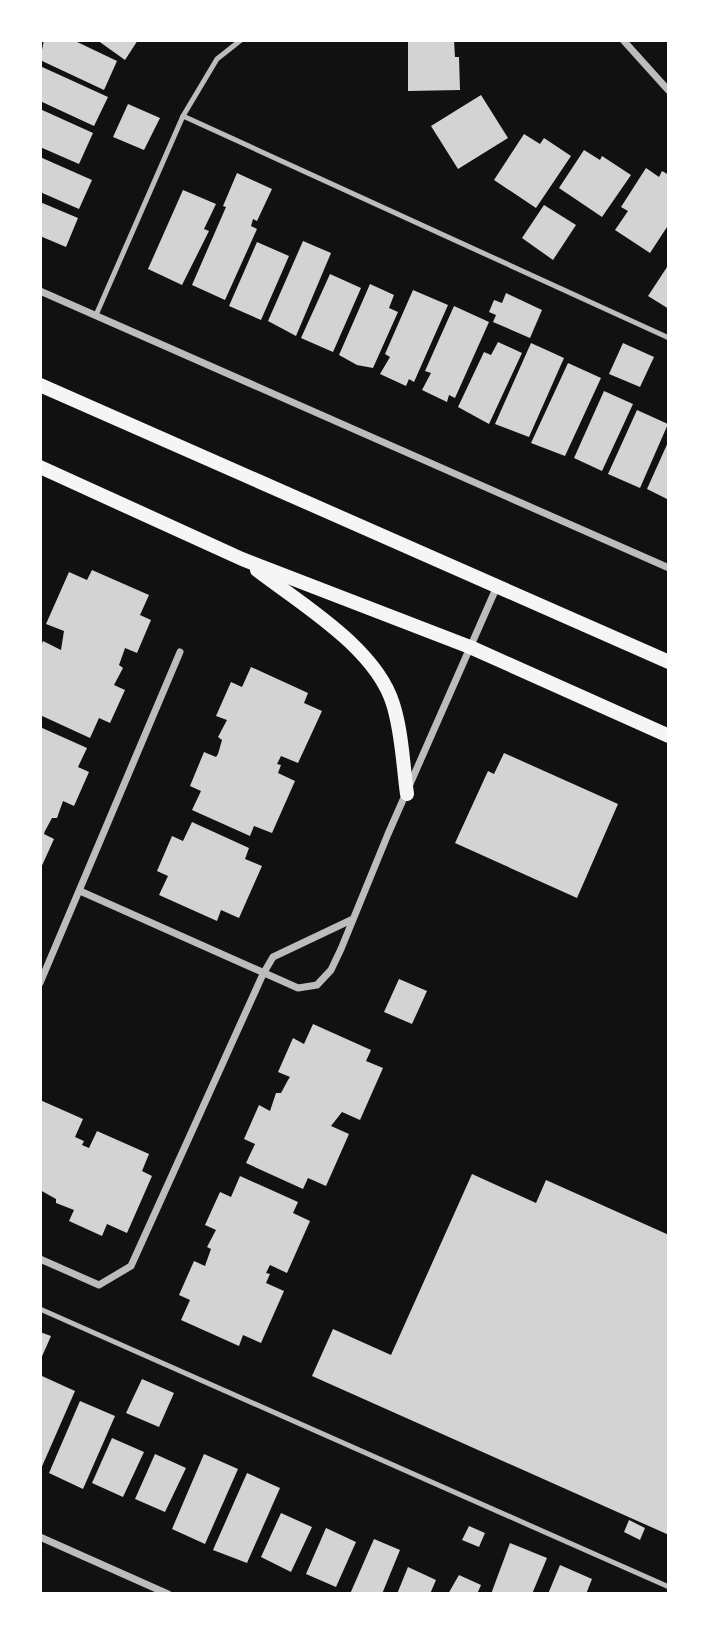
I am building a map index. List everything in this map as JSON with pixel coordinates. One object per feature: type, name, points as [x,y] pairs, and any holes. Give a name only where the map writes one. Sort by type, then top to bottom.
[{"type":"main road","points":[[40,385],[498,584],[669,662]]},
{"type":"main road","points":[[40,467],[242,559],[470,647],[669,736]]},
{"type":"main road","points":[[242,559],[346,638],[382,681],[393,704],[407,794]]},
{"type":"street","points":[[623,40],[669,91]]},
{"type":"street","points":[[40,291],[669,568]]},
{"type":"street","points":[[80,891],[298,988],[317,985],[331,970],[498,584]]},
{"type":"street","points":[[40,983],[180,652]]},
{"type":"street","points":[[40,1259],[99,1285],[131,1266],[273,957],[352,919]]},
{"type":"street","points":[[40,1537],[168,1594]]},
{"type":"lane","points":[[96,315],[183,116],[217,59],[241,40]]},
{"type":"lane","points":[[183,116],[669,338]]},
{"type":"lane","points":[[40,1309],[669,1587]]},
{"type":"building","points":[[44,40],[73,40],[117,61],[104,90],[40,60]]},
{"type":"building","points":[[97,40],[138,40],[125,60]]},
{"type":"building","points":[[408,40],[454,40],[455,57],[459,57],[460,90],[408,91]]},
{"type":"building","points":[[40,66],[108,97],[94,126],[40,101]]},
{"type":"building","points":[[481,95],[508,138],[458,169],[431,126]]},
{"type":"building","points":[[128,104],[160,118],[144,150],[113,137]]},
{"type":"building","points":[[40,109],[93,133],[79,164],[40,147]]},
{"type":"building","points":[[524,134],[540,144],[544,138],[571,156],[536,208],[494,180]]},
{"type":"building","points":[[584,150],[600,160],[602,156],[631,175],[602,217],[559,188]]},
{"type":"building","points":[[40,157],[92,180],[79,209],[40,192]]},
{"type":"building","points":[[646,168],[659,177],[662,171],[669,175],[669,224],[650,253],[615,230],[628,211],[621,207]]},
{"type":"building","points":[[237,173],[272,189],[257,221],[253,219],[251,226],[257,229],[225,300],[192,285],[226,207],[223,206]]},
{"type":"building","points":[[183,190],[216,204],[204,229],[209,231],[182,285],[148,269]]},
{"type":"building","points":[[40,202],[78,218],[66,247],[40,236]]},
{"type":"building","points":[[544,205],[576,225],[553,260],[522,238]]},
{"type":"building","points":[[303,241],[331,253],[296,336],[268,321]]},
{"type":"building","points":[[257,242],[289,256],[261,320],[229,306]]},
{"type":"building","points":[[669,264],[669,309],[648,296]]},
{"type":"building","points":[[330,274],[361,288],[333,352],[301,338]]},
{"type":"building","points":[[370,284],[394,295],[389,308],[398,312],[373,368],[357,365],[339,355]]},
{"type":"building","points":[[413,290],[448,305],[414,382],[409,379],[406,386],[380,374],[390,357],[385,354]]},
{"type":"building","points":[[506,293],[542,310],[530,338],[493,322],[496,315],[489,312],[494,300],[502,303]]},
{"type":"building","points":[[454,306],[489,322],[455,398],[449,395],[447,402],[422,390],[431,373],[425,371]]},
{"type":"building","points":[[498,342],[522,353],[489,424],[458,407],[484,352],[491,355]]},
{"type":"building","points":[[531,343],[564,358],[529,437],[495,424]]},
{"type":"building","points":[[623,343],[654,357],[640,387],[609,374]]},
{"type":"building","points":[[568,363],[601,378],[565,456],[531,443]]},
{"type":"building","points":[[604,391],[633,404],[602,471],[574,458]]},
{"type":"building","points":[[637,410],[668,424],[640,488],[608,474]]},
{"type":"building","points":[[669,440],[669,500],[647,489]]},
{"type":"building","points":[[92,570],[149,595],[140,615],[151,620],[137,653],[125,648],[119,665],[123,668],[114,685],[125,690],[110,723],[99,718],[90,738],[40,715],[40,648],[43,641],[61,650],[64,631],[46,624],[69,572],[87,580]]},
{"type":"building","points":[[251,667],[308,693],[304,703],[322,711],[298,763],[281,756],[277,764],[281,765],[278,773],[295,781],[272,833],[254,826],[250,836],[192,810],[201,791],[190,786],[204,752],[216,757],[218,754],[222,740],[218,737],[227,720],[216,716],[231,682],[242,687]]},
{"type":"building","points":[[40,727],[87,748],[78,767],[89,772],[74,806],[63,801],[57,818],[52,818],[45,831],[44,834],[54,839],[40,870]]},
{"type":"building","points":[[504,753],[618,804],[577,898],[455,843],[488,771],[494,774]]},
{"type":"building","points":[[192,822],[249,848],[245,859],[262,866],[239,918],[221,910],[217,921],[159,895],[168,876],[157,871],[172,836],[183,841]]},
{"type":"building","points":[[399,979],[427,991],[412,1024],[384,1012]]},
{"type":"building","points":[[313,1024],[371,1050],[366,1061],[383,1068],[360,1120],[342,1112],[331,1126],[349,1134],[326,1186],[308,1178],[303,1189],[246,1163],[255,1144],[244,1139],[259,1105],[270,1111],[276,1093],[281,1093],[290,1077],[278,1072],[293,1038],[304,1044]]},
{"type":"building","points":[[40,1100],[83,1119],[75,1137],[84,1141],[82,1145],[89,1148],[97,1131],[149,1154],[142,1171],[152,1176],[127,1233],[107,1224],[102,1236],[69,1221],[74,1210],[56,1203],[56,1199],[40,1190]]},
{"type":"building","points":[[472,1174],[536,1203],[546,1180],[669,1235],[669,1535],[312,1376],[333,1329],[391,1355]]},
{"type":"building","points":[[240,1176],[298,1202],[293,1213],[310,1221],[287,1273],[270,1265],[266,1273],[270,1274],[266,1283],[284,1291],[261,1343],[243,1335],[239,1346],[181,1320],[190,1300],[179,1295],[194,1261],[205,1266],[211,1249],[207,1247],[216,1230],[205,1225],[220,1192],[231,1197]]},
{"type":"building","points":[[40,1332],[51,1336],[40,1361]]},
{"type":"building","points":[[42,1376],[75,1391],[40,1471],[40,1380]]},
{"type":"building","points":[[142,1379],[174,1393],[159,1427],[126,1413]]},
{"type":"building","points":[[80,1401],[115,1416],[83,1489],[49,1473]]},
{"type":"building","points":[[112,1438],[144,1452],[123,1497],[92,1483]]},
{"type":"building","points":[[155,1454],[186,1468],[165,1512],[135,1499]]},
{"type":"building","points":[[204,1454],[238,1469],[205,1544],[172,1529]]},
{"type":"building","points":[[247,1473],[280,1488],[247,1563],[213,1550]]},
{"type":"building","points":[[281,1513],[312,1527],[291,1572],[261,1557]]},
{"type":"building","points":[[629,1520],[645,1528],[640,1540],[624,1532]]},
{"type":"building","points":[[469,1526],[485,1533],[479,1547],[462,1540]]},
{"type":"building","points":[[326,1528],[356,1542],[336,1587],[306,1574]]},
{"type":"building","points":[[374,1539],[400,1550],[382,1594],[350,1594]]},
{"type":"building","points":[[510,1543],[547,1558],[532,1594],[491,1594]]},
{"type":"building","points":[[560,1565],[592,1579],[586,1594],[548,1594]]},
{"type":"building","points":[[408,1567],[436,1580],[430,1594],[397,1594]]},
{"type":"building","points":[[459,1575],[481,1585],[477,1594],[448,1594]]}]
